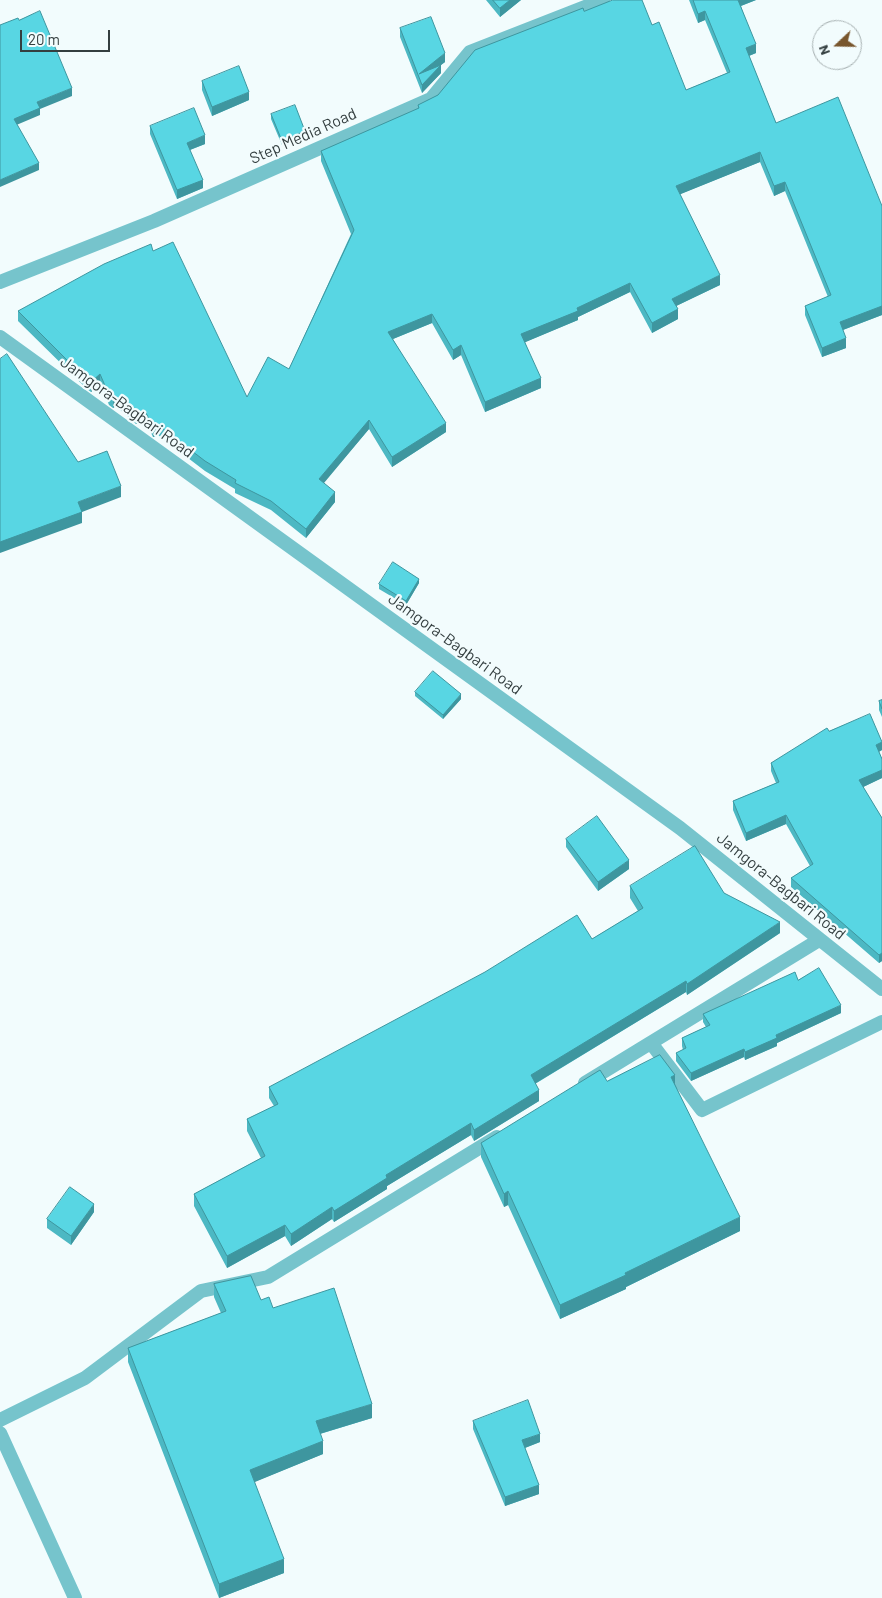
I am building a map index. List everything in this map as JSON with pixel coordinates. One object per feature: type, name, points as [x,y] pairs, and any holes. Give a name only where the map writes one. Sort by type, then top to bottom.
[{"type":"street","name":"Step Media Road","points":[[0,282],[154,221],[431,99],[470,52],[603,0]]},
{"type":"street","name":"Jamgora-Bagbari Road","points":[[0,337],[680,828],[881,988]]},
{"type":"street","points":[[574,1090],[819,940]]},
{"type":"street","points":[[651,1043],[702,1110],[882,1022]]},
{"type":"street","points":[[0,1420],[85,1378],[201,1291],[268,1277],[506,1131]]},
{"type":"street","points":[[0,1433],[75,1598]]},
{"type":"building","points":[[493,0],[510,0],[500,8]]},
{"type":"building","points":[[613,0],[642,0],[652,25],[659,22],[686,90],[730,72],[705,11],[698,14],[693,0],[738,0],[756,44],[746,48],[776,123],[838,97],[882,206],[882,306],[840,322],[846,338],[822,348],[805,306],[831,295],[785,182],[774,186],[760,152],[676,186],[720,275],[672,299],[678,309],[652,323],[630,283],[577,308],[578,311],[521,334],[541,378],[485,402],[461,345],[453,350],[432,314],[388,332],[446,423],[392,457],[369,420],[319,479],[335,492],[306,529],[271,501],[235,483],[236,480],[205,461],[158,425],[153,427],[145,411],[136,415],[116,397],[113,398],[109,395],[100,374],[91,382],[87,380],[18,311],[104,264],[151,244],[153,251],[173,242],[247,397],[268,357],[289,369],[354,230],[321,151],[419,108],[418,105],[438,95],[475,50],[583,8],[584,11]]},
{"type":"building","points":[[40,11],[72,88],[37,102],[40,108],[14,119],[39,163],[0,180],[0,25],[18,18],[19,20]]},
{"type":"building","points":[[431,17],[445,53],[419,74],[441,65],[422,85],[400,28]]},
{"type":"building","points":[[239,66],[249,92],[212,107],[202,81]]},
{"type":"building","points":[[295,105],[305,131],[282,141],[271,114]]},
{"type":"building","points":[[194,108],[205,135],[187,143],[203,180],[177,190],[150,126]]},
{"type":"building","points":[[7,354],[78,462],[107,451],[121,486],[78,502],[82,512],[0,542],[0,359]]},
{"type":"building","points":[[393,562],[419,579],[406,601],[379,584]]},
{"type":"building","points":[[433,671],[461,694],[443,715],[415,692]]},
{"type":"building","points":[[870,714],[882,742],[876,745],[882,759],[882,770],[859,780],[882,818],[882,953],[879,955],[791,878],[813,864],[786,815],[746,833],[733,801],[779,782],[771,763],[827,728],[829,731]]},
{"type":"building","points":[[597,816],[629,860],[598,882],[566,839]]},
{"type":"building","points":[[695,846],[724,893],[780,922],[687,984],[686,981],[531,1075],[539,1090],[474,1130],[471,1123],[386,1175],[387,1178],[334,1211],[332,1207],[291,1234],[285,1225],[227,1256],[194,1194],[265,1156],[247,1119],[278,1104],[269,1087],[485,972],[577,915],[592,939],[643,908],[630,886]]},
{"type":"building","points":[[819,968],[841,1005],[776,1035],[777,1038],[745,1052],[744,1049],[691,1073],[676,1053],[686,1048],[682,1038],[710,1025],[703,1014],[795,972],[798,980]]},
{"type":"building","points":[[660,1055],[675,1075],[671,1077],[740,1217],[625,1273],[626,1275],[560,1305],[508,1191],[504,1194],[481,1143],[600,1070],[607,1081]]},
{"type":"building","points":[[70,1187],[94,1204],[71,1236],[47,1219]]},
{"type":"building","points":[[251,1276],[261,1300],[269,1297],[273,1308],[334,1288],[372,1404],[316,1421],[323,1441],[250,1470],[284,1559],[219,1584],[128,1348],[226,1311],[214,1284]]},
{"type":"building","points":[[528,1400],[540,1434],[522,1440],[539,1485],[505,1497],[473,1421]]}]
